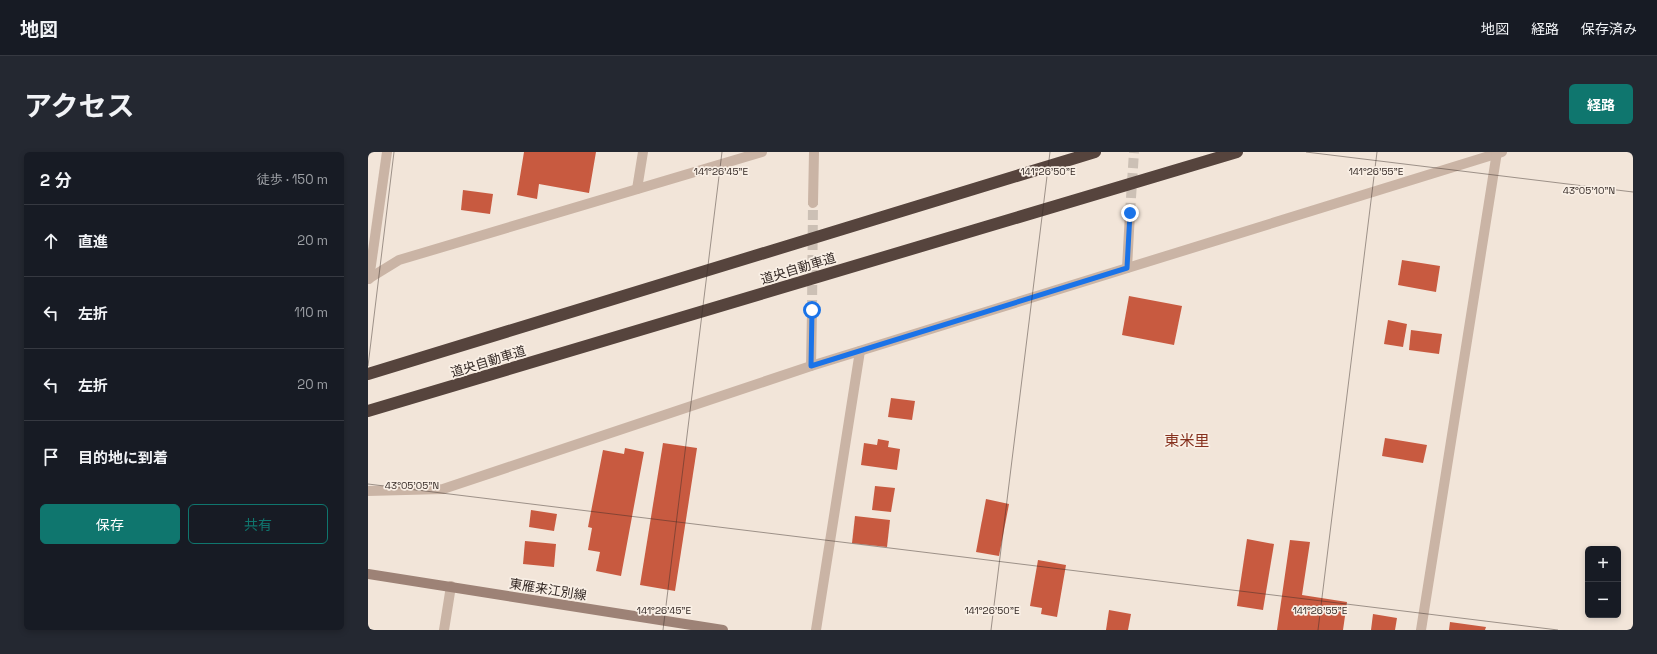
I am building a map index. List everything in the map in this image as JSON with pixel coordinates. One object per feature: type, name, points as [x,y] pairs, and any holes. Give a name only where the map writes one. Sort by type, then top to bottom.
[{"type":"highway","name":"道央自動車道","points":[[368,374],[1095,152]]},
{"type":"highway","name":"道央自動車道","points":[[368,411],[1237,152]]},
{"type":"main road","name":"東雁来江別線","points":[[368,574],[723,630]]},
{"type":"street","points":[[368,279],[387,152]]},
{"type":"street","points":[[637,189],[643,152]]},
{"type":"street","points":[[368,279],[399,260],[762,152]]},
{"type":"street","points":[[813,203],[814,152]]},
{"type":"street","points":[[368,491],[443,489],[811,366],[1499,153],[1421,630]]},
{"type":"street","points":[[1127,268],[1130,213]]},
{"type":"street","points":[[811,366],[812,310]]},
{"type":"street","points":[[816,630],[860,351]]},
{"type":"street","points":[[444,630],[450,586]]},
{"type":"building","points":[[524,152],[596,152],[589,193],[539,184],[537,199],[517,195]]},
{"type":"building","points":[[463,190],[493,194],[490,214],[461,210]]},
{"type":"building","points":[[1402,260],[1440,266],[1436,292],[1398,285]]},
{"type":"building","points":[[1129,296],[1182,306],[1174,345],[1122,335]]},
{"type":"building","points":[[1388,320],[1407,324],[1403,347],[1384,344]]},
{"type":"building","points":[[1411,330],[1442,334],[1439,354],[1409,350]]},
{"type":"building","points":[[891,398],[915,401],[912,420],[888,417]]},
{"type":"building","points":[[1385,438],[1427,445],[1423,463],[1382,456]]},
{"type":"building","points":[[878,439],[889,441],[888,447],[900,449],[897,470],[861,465],[864,443],[877,445]]},
{"type":"building","points":[[663,443],[697,448],[675,591],[640,585]]},
{"type":"building","points":[[625,448],[644,452],[621,576],[596,571],[600,552],[588,550],[592,528],[588,527],[603,450],[624,454]]},
{"type":"building","points":[[875,486],[895,488],[891,512],[872,510]]},
{"type":"building","points":[[986,499],[1009,504],[999,556],[976,552]]},
{"type":"building","points":[[531,510],[557,514],[554,531],[529,527]]},
{"type":"building","points":[[855,516],[890,520],[887,547],[852,543]]},
{"type":"building","points":[[1247,539],[1274,544],[1263,610],[1237,606]]},
{"type":"building","points":[[1290,540],[1310,542],[1302,595],[1347,602],[1343,630],[1277,630]]},
{"type":"building","points":[[525,541],[556,544],[554,567],[523,564]]},
{"type":"building","points":[[1038,560],[1066,565],[1057,617],[1041,614],[1042,608],[1030,606]]},
{"type":"building","points":[[1109,610],[1131,614],[1128,630],[1106,630]]},
{"type":"building","points":[[1373,614],[1397,618],[1395,630],[1371,630]]},
{"type":"building","points":[[1450,622],[1486,627],[1485,630],[1449,630]]},
{"type":"tunnel","points":[[1130,213],[1134,152]]},
{"type":"tunnel","points":[[812,310],[813,203]]},
{"type":"district","name":"東米里","points":[[1187,441]]},
{"type":"route","points":[[812,310],[811,366],[1127,268],[1130,213]]}]
